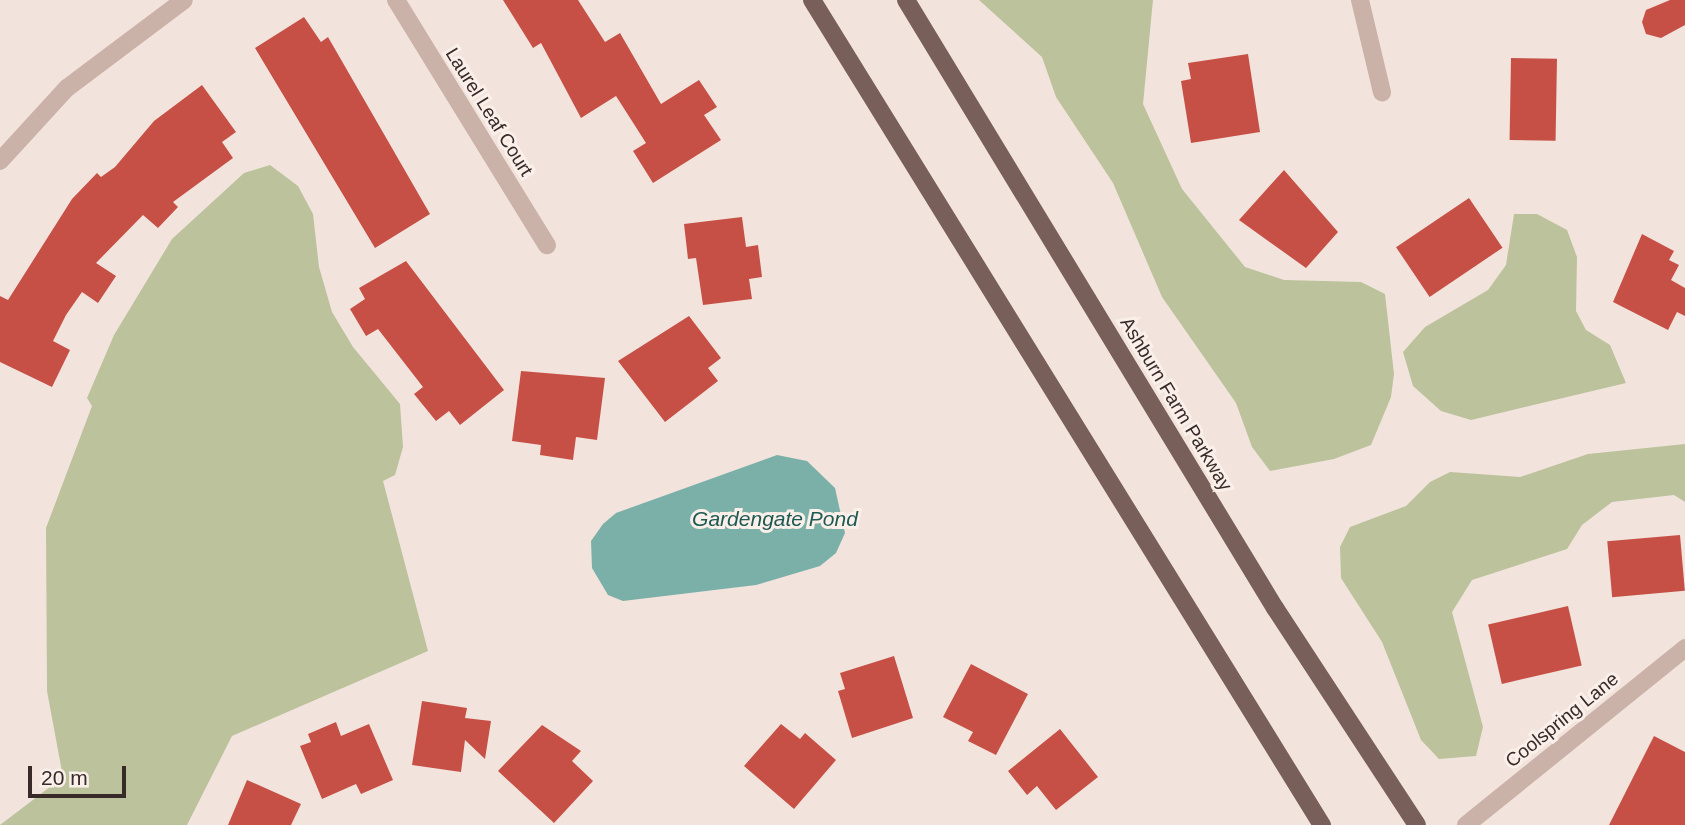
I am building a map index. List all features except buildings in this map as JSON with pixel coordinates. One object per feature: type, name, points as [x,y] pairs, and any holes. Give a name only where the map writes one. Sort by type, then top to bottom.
[{"type":"main road","points":[[812,0],[1322,825]]},
{"type":"main road","name":"Ashburn Farm Parkway","points":[[905,0],[1275,608],[1417,825]]},
{"type":"street","points":[[4,149],[67,88],[184,0]]},
{"type":"street","name":"Laurel Leaf Court","points":[[396,0],[547,245]]},
{"type":"street","points":[[1360,0],[1381,92]]},
{"type":"street","name":"Coolspring Lane","points":[[1466,825],[1685,648]]},
{"type":"green space","points":[[979,0],[1153,0],[1143,104],[1182,189],[1245,267],[1284,280],[1361,282],[1385,294],[1394,374],[1391,397],[1371,445],[1334,459],[1270,471],[1252,447],[1236,403],[1162,297],[1113,183],[1056,97],[1042,57]]},
{"type":"green space","points":[[270,165],[298,186],[313,214],[319,267],[332,312],[353,347],[400,404],[403,447],[395,475],[383,481],[428,651],[232,736],[187,825],[0,825],[63,777],[47,691],[46,528],[92,406],[87,398],[114,335],[172,239],[244,173]]},
{"type":"green space","points":[[1514,214],[1537,214],[1567,230],[1577,257],[1576,311],[1586,330],[1610,345],[1626,383],[1471,420],[1441,411],[1413,386],[1403,352],[1425,327],[1488,290],[1506,265]]},
{"type":"green space","points":[[1685,444],[1685,502],[1674,495],[1612,502],[1582,525],[1567,549],[1472,580],[1452,612],[1483,727],[1476,756],[1439,759],[1421,740],[1382,642],[1341,578],[1340,547],[1350,527],[1406,506],[1430,482],[1450,472],[1520,477],[1588,454]]},
{"type":"water","name":"Gardengate Pond","points":[[777,455],[807,461],[835,488],[845,533],[836,553],[820,566],[756,585],[623,601],[608,595],[592,568],[591,541],[603,524],[616,513]]}]
